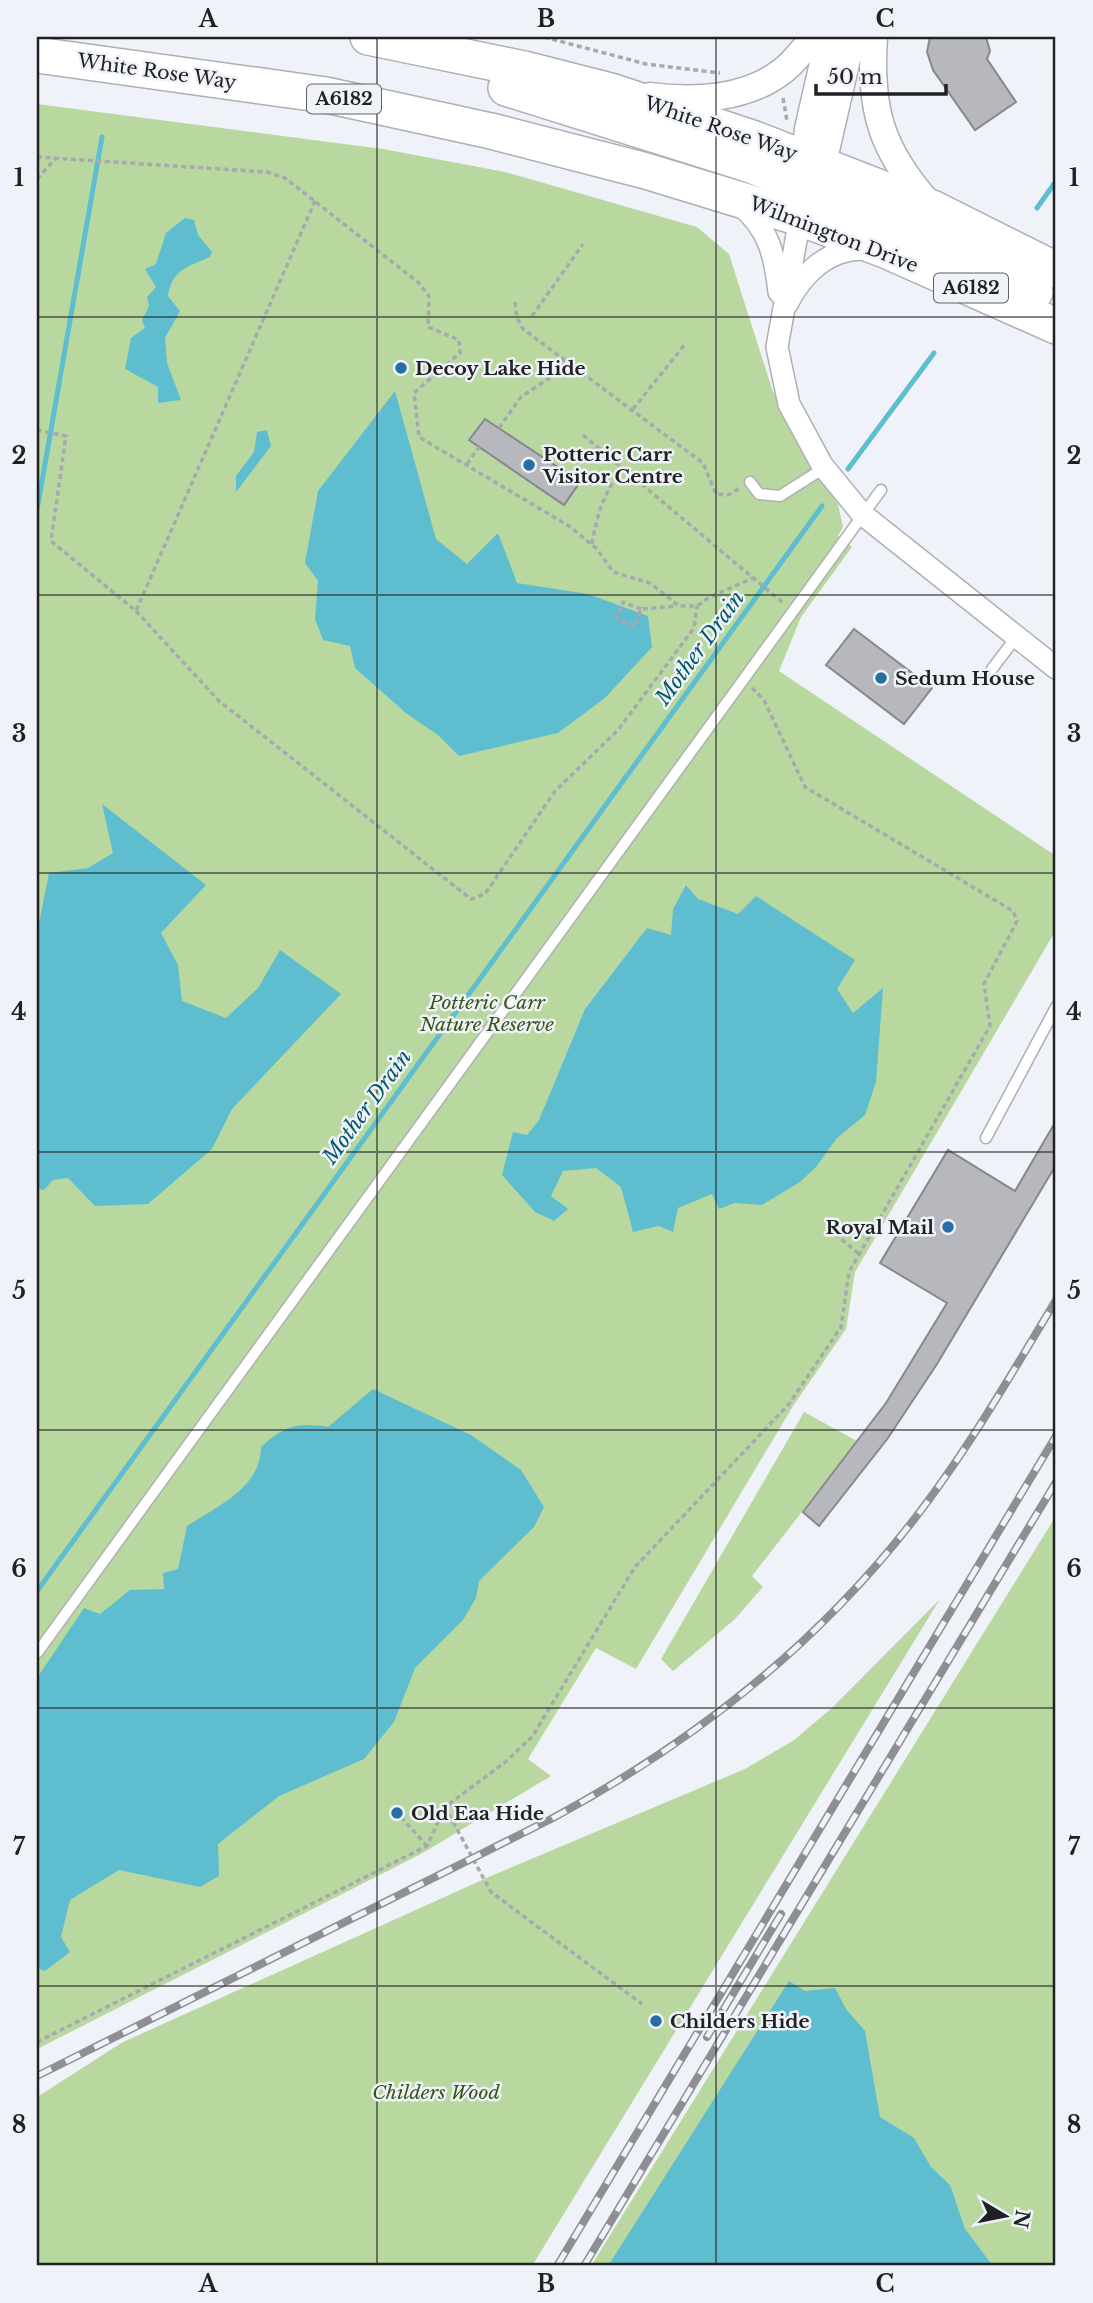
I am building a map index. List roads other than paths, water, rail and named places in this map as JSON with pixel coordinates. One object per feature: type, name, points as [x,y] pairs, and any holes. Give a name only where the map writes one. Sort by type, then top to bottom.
[{"type":"highway","name":"White Rose Way","points":[[368,37],[524,69],[614,92],[814,168],[932,208],[1056,270]]},
{"type":"highway","points":[[406,45],[470,78],[613,120],[783,177],[795,194],[800,218]]},
{"type":"highway","name":"White Rose Way","points":[[37,54],[326,95],[491,131],[646,171]]},
{"type":"highway","points":[[814,168],[830,198],[982,265],[1056,303]]},
{"type":"highway","name":"Wilmington Drive","points":[[646,171],[726,193],[885,250],[1056,326]]},
{"type":"street","points":[[614,92],[663,98],[726,96],[760,85],[774,77],[814,37]]},
{"type":"street","points":[[814,168],[829,37]]},
{"type":"street","points":[[852,37],[800,218],[781,315],[777,347],[789,404],[824,468],[862,514],[1056,668]]},
{"type":"street","points":[[874,37],[872,68],[875,108],[882,135],[904,177],[932,208]]},
{"type":"street","points":[[726,193],[763,228],[772,247],[781,315]]},
{"type":"street","points":[[781,315],[795,288],[813,268],[833,254],[852,248],[885,250]]},
{"type":"lane","points":[[750,482],[759,495],[780,496],[824,468]]},
{"type":"lane","points":[[37,1653],[881,491]]},
{"type":"lane","points":[[992,669],[1017,636]]},
{"type":"lane","points":[[986,1138],[1056,1007]]},
{"type":"water","points":[[185,218],[194,220],[198,235],[212,252],[210,257],[177,274],[170,287],[168,296],[180,311],[165,338],[167,363],[181,400],[158,403],[158,387],[125,369],[131,338],[145,328],[142,320],[149,306],[147,297],[156,287],[145,269],[156,264],[166,233]]},
{"type":"water","points":[[395,391],[436,539],[467,564],[498,533],[517,583],[588,594],[648,616],[652,647],[605,698],[558,733],[459,756],[438,735],[407,714],[355,668],[350,646],[323,640],[315,619],[318,581],[305,563],[318,491]]},
{"type":"water","points":[[267,430],[271,446],[236,492],[236,476],[254,452],[257,432]]},
{"type":"water","points":[[102,804],[206,885],[161,933],[178,965],[182,1001],[226,1018],[258,988],[280,950],[341,994],[232,1109],[212,1149],[148,1204],[95,1206],[68,1178],[53,1180],[44,1190],[37,1189],[37,933],[49,873],[88,868],[113,853]]},
{"type":"water","points":[[686,885],[698,899],[738,914],[756,896],[855,960],[837,989],[853,1013],[883,988],[876,1082],[865,1115],[837,1138],[816,1167],[800,1182],[762,1205],[735,1203],[719,1209],[712,1194],[678,1208],[673,1232],[659,1226],[633,1232],[621,1187],[596,1168],[563,1171],[551,1196],[568,1209],[554,1221],[535,1212],[502,1175],[513,1132],[527,1135],[539,1120],[585,1009],[647,928],[671,935],[673,909]]},
{"type":"water","points":[[373,1389],[471,1435],[521,1470],[544,1507],[534,1527],[479,1581],[476,1598],[463,1620],[415,1668],[394,1722],[364,1759],[279,1796],[218,1844],[219,1876],[200,1887],[119,1870],[70,1900],[61,1937],[70,1952],[45,1971],[37,1968],[37,1678],[84,1608],[100,1614],[130,1590],[164,1589],[163,1573],[178,1569],[187,1526],[224,1503],[245,1485],[254,1474],[261,1447],[269,1440],[292,1427],[328,1427]]},
{"type":"water","points":[[789,1981],[805,1991],[835,1988],[846,2009],[865,2031],[880,2117],[914,2138],[931,2167],[950,2185],[965,2229],[993,2266],[608,2266]]},
{"type":"waterway","points":[[37,510],[102,137]]},
{"type":"waterway","name":"Mother Drain","points":[[1037,208],[1056,181]]},
{"type":"waterway","name":"Mother Drain","points":[[848,469],[934,353]]},
{"type":"waterway","name":"Mother Drain","points":[[37,1591],[822,506]]},
{"type":"railway","points":[[37,2076],[551,1819],[653,1759],[747,1690],[792,1652],[834,1611],[912,1522],[951,1469],[1056,1300]]},
{"type":"railway","points":[[557,2266],[1056,1436]]},
{"type":"railway","points":[[584,2266],[1056,1482]]},
{"type":"railway","points":[[707,2037],[781,1914]]},
{"type":"place","name":"Decoy Lake Hide","points":[[401,368]]},
{"type":"place","name":"Potteric Carr Visitor Centre","points":[[529,465]]},
{"type":"place","name":"Sedum House","points":[[881,678]]},
{"type":"place","name":"Royal Mail","points":[[948,1227]]},
{"type":"place","name":"Old Eaa Hide","points":[[397,1813]]},
{"type":"place","name":"Childers Hide","points":[[656,2021]]},
{"type":"park label","name":"Potteric Carr Nature Reserve","points":[[487,1013]]},
{"type":"park label","name":"Childers Wood","points":[[436,2092]]}]
